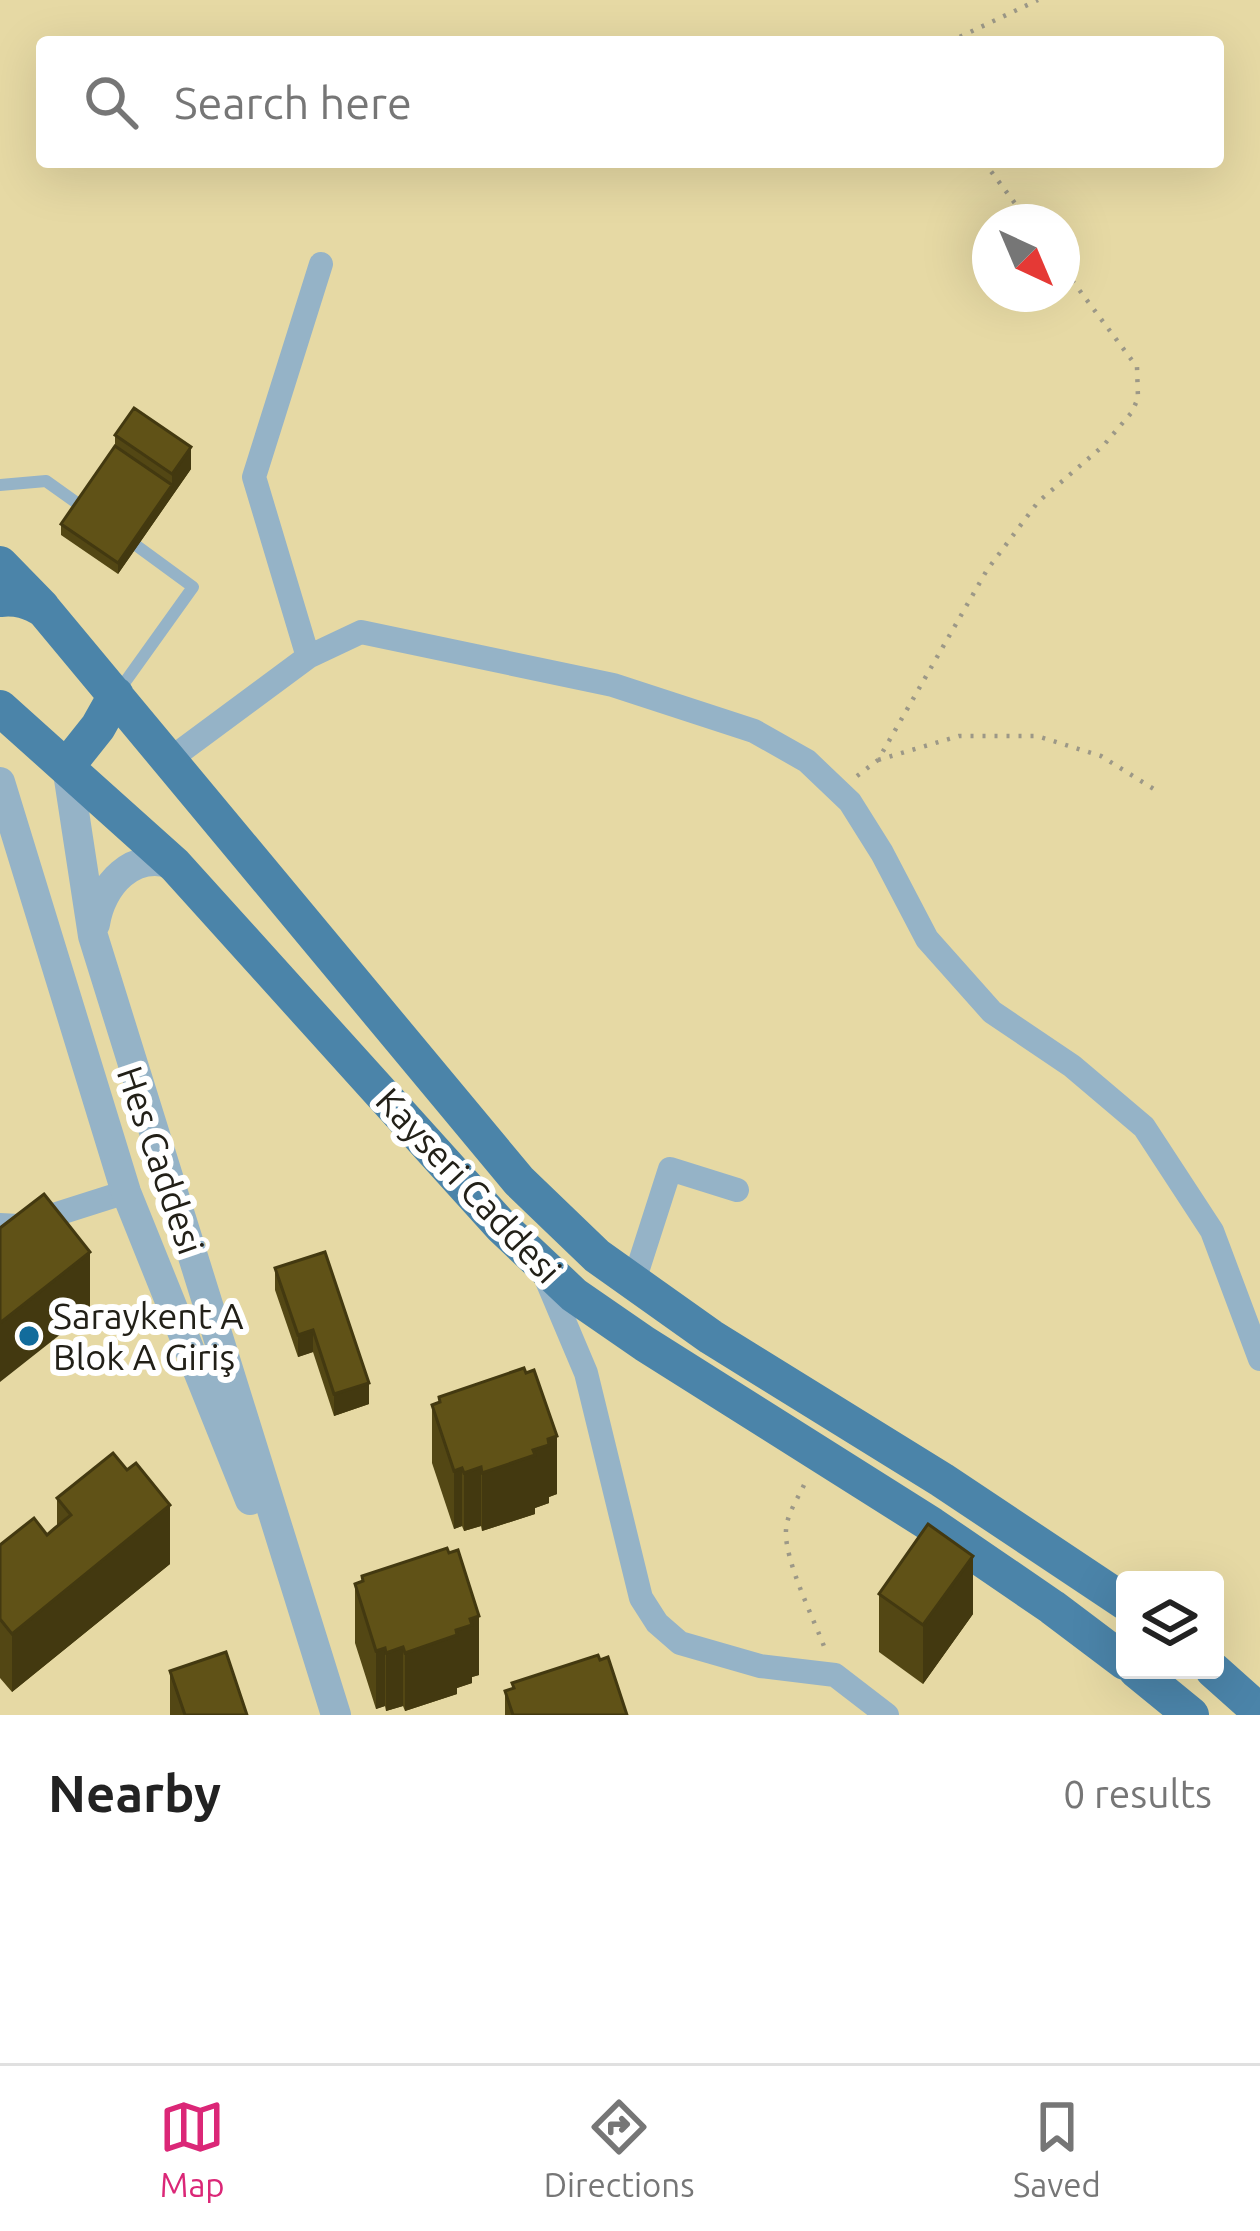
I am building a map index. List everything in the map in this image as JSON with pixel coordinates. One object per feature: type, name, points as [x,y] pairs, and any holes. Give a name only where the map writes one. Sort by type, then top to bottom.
[{"type":"main road","name":"Kayseri Caddesi","points":[[0,564],[116,695],[519,1181],[597,1256],[712,1337],[942,1480],[1116,1596]]},
{"type":"main road","points":[[0,599],[32,602],[49,616]]},
{"type":"main road","points":[[67,766],[116,695]]},
{"type":"main road","name":"Kayseri Caddesi","points":[[0,708],[175,865],[488,1211],[574,1295],[966,1548],[1116,1655]]},
{"type":"main road","points":[[1147,1679],[1191,1715]]},
{"type":"main road","points":[[1223,1679],[1260,1712]]},
{"type":"street","points":[[308,657],[254,477],[321,264]]},
{"type":"street","points":[[169,760],[308,657],[361,632],[613,685],[754,730],[806,760],[850,802],[927,939],[992,1012],[1072,1066],[1144,1127],[1212,1231],[1260,1359]]},
{"type":"street","name":"Hes Caddesi","points":[[67,766],[93,936],[332,1702]]},
{"type":"street","name":"Hes Caddesi","points":[[0,782],[126,1192],[332,1702]]},
{"type":"street","points":[[93,936],[97,910],[121,873],[148,860],[175,865]]},
{"type":"street","points":[[634,1281],[670,1169],[737,1190]]},
{"type":"street","points":[[6,1231],[126,1192]]},
{"type":"street","points":[[539,1262],[586,1373],[640,1598],[657,1624],[680,1643],[760,1666],[835,1675],[887,1715]]},
{"type":"lane","points":[[0,485],[46,481],[81,506]]},
{"type":"lane","points":[[116,695],[193,586],[137,546]]},
{"type":"path","points":[[962,36],[1038,0]]},
{"type":"path","points":[[988,168],[1016,204]]},
{"type":"path","points":[[1080,291],[1137,368],[1138,398],[1132,412],[1103,446],[1039,502],[987,570],[878,760],[958,736],[1037,736],[1101,756],[1157,791]]},
{"type":"path","points":[[819,1454],[788,1516],[786,1534],[788,1551],[835,1675]]},
{"type":"shaded area","points":[[0,0],[1260,0],[1260,1715],[0,1715]]},
{"type":"building","points":[[134,408],[191,447],[172,474],[115,435]]},
{"type":"building","points":[[115,446],[172,485],[118,563],[61,524]]},
{"type":"building","points":[[44,1194],[90,1252],[0,1323],[0,1228]]},
{"type":"building","points":[[325,1252],[369,1383],[334,1394],[313,1330],[298,1335],[275,1268]]},
{"type":"building","points":[[524,1368],[526,1373],[534,1370],[557,1436],[548,1439],[549,1445],[533,1450],[535,1455],[482,1473],[481,1467],[454,1471],[432,1405],[440,1402],[439,1397]]},
{"type":"building","points":[[113,1453],[127,1470],[136,1463],[170,1505],[12,1634],[0,1619],[0,1545],[34,1518],[47,1535],[71,1515],[57,1498]]},
{"type":"building","points":[[928,1524],[973,1556],[923,1625],[879,1594]]},
{"type":"building","points":[[447,1548],[449,1553],[458,1550],[479,1616],[470,1619],[472,1625],[456,1630],[457,1635],[405,1653],[403,1647],[376,1651],[355,1584],[363,1581],[362,1576]]},
{"type":"building","points":[[226,1652],[247,1715],[185,1715],[170,1671]]},
{"type":"building","points":[[598,1655],[600,1660],[608,1657],[627,1715],[513,1715],[505,1691],[514,1688],[512,1683]]},
{"type":"place","name":"Saraykent A Blok A Giriş","points":[[29,1336]]}]
